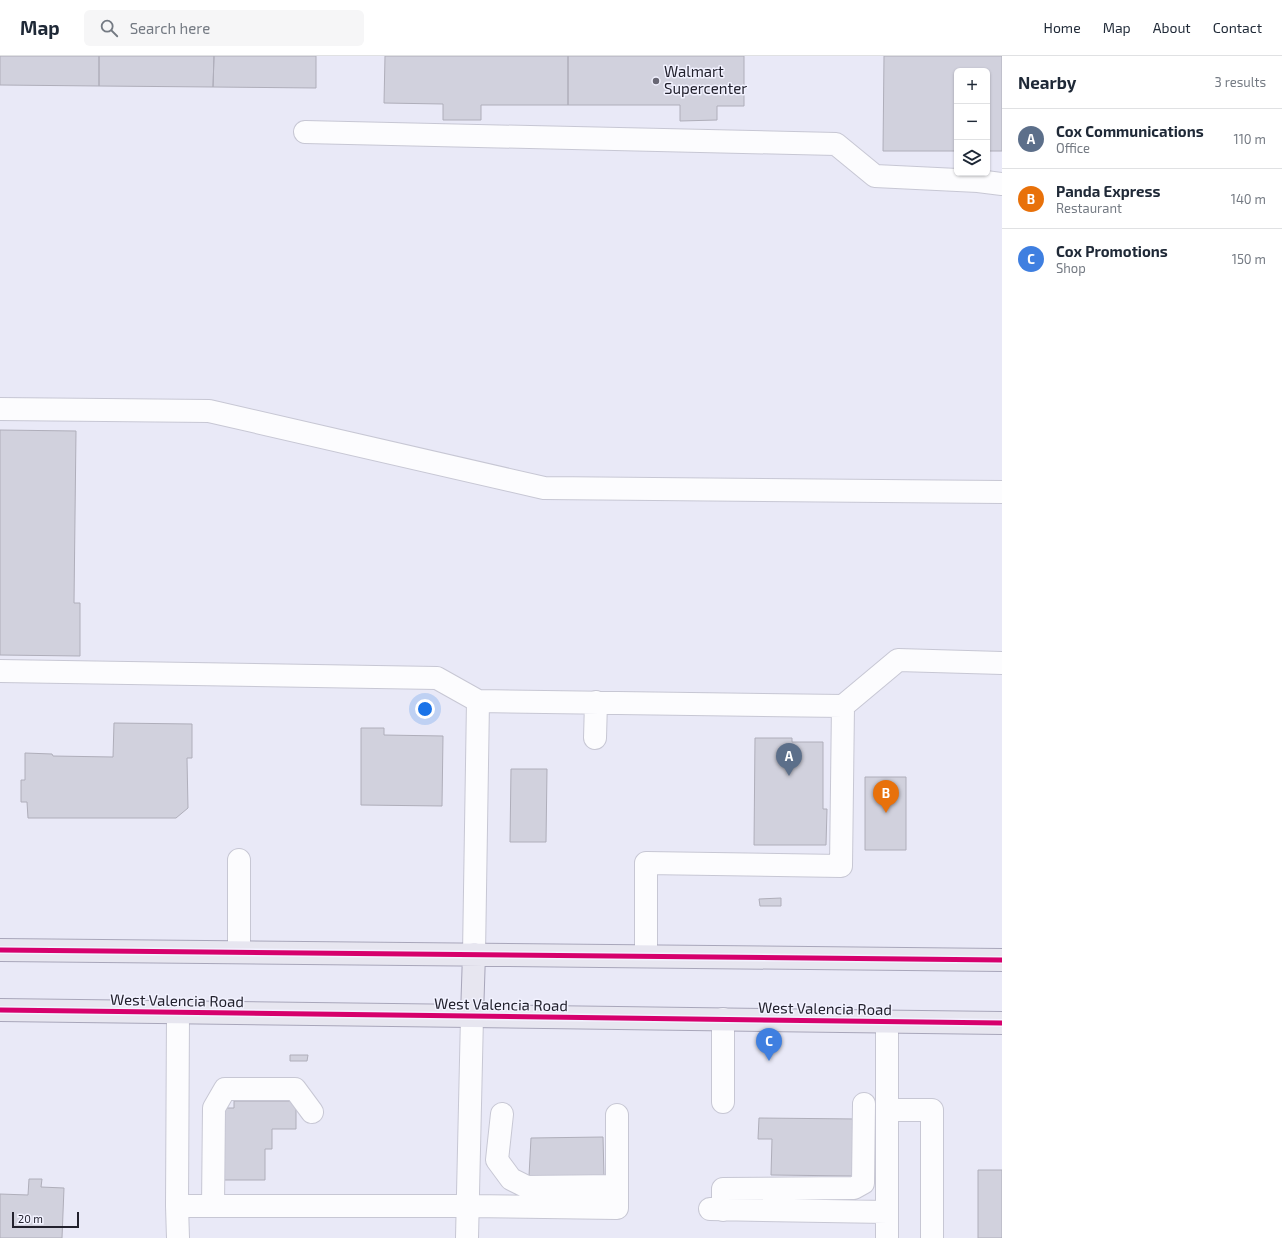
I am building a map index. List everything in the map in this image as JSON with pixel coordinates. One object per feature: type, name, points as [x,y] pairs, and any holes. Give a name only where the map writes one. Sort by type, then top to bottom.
[{"type":"main road","points":[[0,950],[1002,960]]},
{"type":"main road","points":[[472,1016],[474,954]]},
{"type":"main road","name":"West Valencia Road","points":[[0,1010],[1002,1023]]},
{"type":"lane","points":[[305,132],[836,144],[875,176],[978,180],[1002,184]]},
{"type":"lane","points":[[0,409],[209,411],[544,488],[1002,492]]},
{"type":"lane","points":[[0,671],[437,678],[478,701],[843,706],[898,660],[1002,663]]},
{"type":"lane","points":[[474,954],[478,701]]},
{"type":"lane","points":[[595,738],[596,702]]},
{"type":"lane","points":[[646,956],[646,863],[841,866],[843,706]]},
{"type":"lane","points":[[239,860],[239,952]]},
{"type":"lane","points":[[178,1013],[178,1238]]},
{"type":"lane","points":[[467,1238],[472,1016]]},
{"type":"lane","points":[[723,1019],[723,1102]]},
{"type":"lane","points":[[887,1022],[887,1238]]},
{"type":"lane","points":[[213,1206],[214,1108],[225,1089],[295,1088],[312,1112]]},
{"type":"lane","points":[[864,1104],[863,1183],[854,1188],[719,1203],[887,1212]]},
{"type":"lane","points":[[887,1110],[932,1110],[932,1238]]},
{"type":"lane","points":[[502,1114],[497,1160],[511,1180],[527,1187],[617,1186]]},
{"type":"lane","points":[[178,1206],[468,1206],[617,1208],[617,1116]]},
{"type":"building","points":[[0,56],[99,56],[99,86],[0,85]]},
{"type":"building","points":[[99,56],[214,56],[213,87],[99,86]]},
{"type":"building","points":[[214,56],[316,56],[316,88],[213,87]]},
{"type":"building","points":[[385,56],[568,56],[568,105],[481,105],[481,120],[443,120],[443,104],[384,103]]},
{"type":"building","name":"Walmart Supercenter","points":[[568,56],[744,56],[744,106],[717,106],[717,120],[680,121],[680,105],[568,105]]},
{"type":"building","points":[[884,56],[1002,56],[1002,151],[990,151],[990,68],[954,68],[954,151],[883,151]]},
{"type":"building","points":[[0,430],[76,431],[74,603],[80,603],[80,656],[0,655]]},
{"type":"building","points":[[114,723],[192,724],[192,758],[187,758],[188,808],[176,818],[28,818],[27,802],[21,802],[21,780],[25,780],[25,753],[52,754],[53,756],[113,757]]},
{"type":"building","points":[[361,728],[384,728],[384,735],[443,736],[442,806],[361,805]]},
{"type":"building","points":[[755,738],[792,738],[792,742],[823,742],[823,809],[827,809],[826,845],[754,845]]},
{"type":"building","points":[[511,769],[547,769],[546,842],[510,842]]},
{"type":"building","points":[[865,777],[906,777],[906,850],[865,850]]},
{"type":"building","points":[[781,898],[781,906],[760,906],[759,899]]},
{"type":"building","points":[[290,1055],[308,1055],[307,1061],[290,1061]]},
{"type":"building","points":[[234,1101],[296,1101],[296,1129],[272,1129],[272,1149],[265,1149],[265,1180],[222,1180],[222,1108],[234,1108]]},
{"type":"building","points":[[759,1118],[857,1119],[853,1176],[771,1175],[772,1139],[758,1139]]},
{"type":"building","points":[[603,1137],[604,1176],[529,1176],[531,1138]]},
{"type":"building","points":[[978,1170],[1002,1170],[1002,1238],[978,1238]]},
{"type":"building","points":[[29,1179],[42,1179],[41,1187],[64,1188],[62,1238],[0,1238],[0,1194],[28,1195]]},
{"type":"cycle path","points":[[0,950],[1002,960]]},
{"type":"cycle path","points":[[0,1010],[1002,1023]]},
{"type":"place","name":"Walmart Supercenter","points":[[656,81]]},
{"type":"place","name":"Cox Communications","points":[[789,776]]},
{"type":"place","name":"Panda Express","points":[[886,813]]},
{"type":"place","name":"Cox Promotions","points":[[769,1061]]}]
